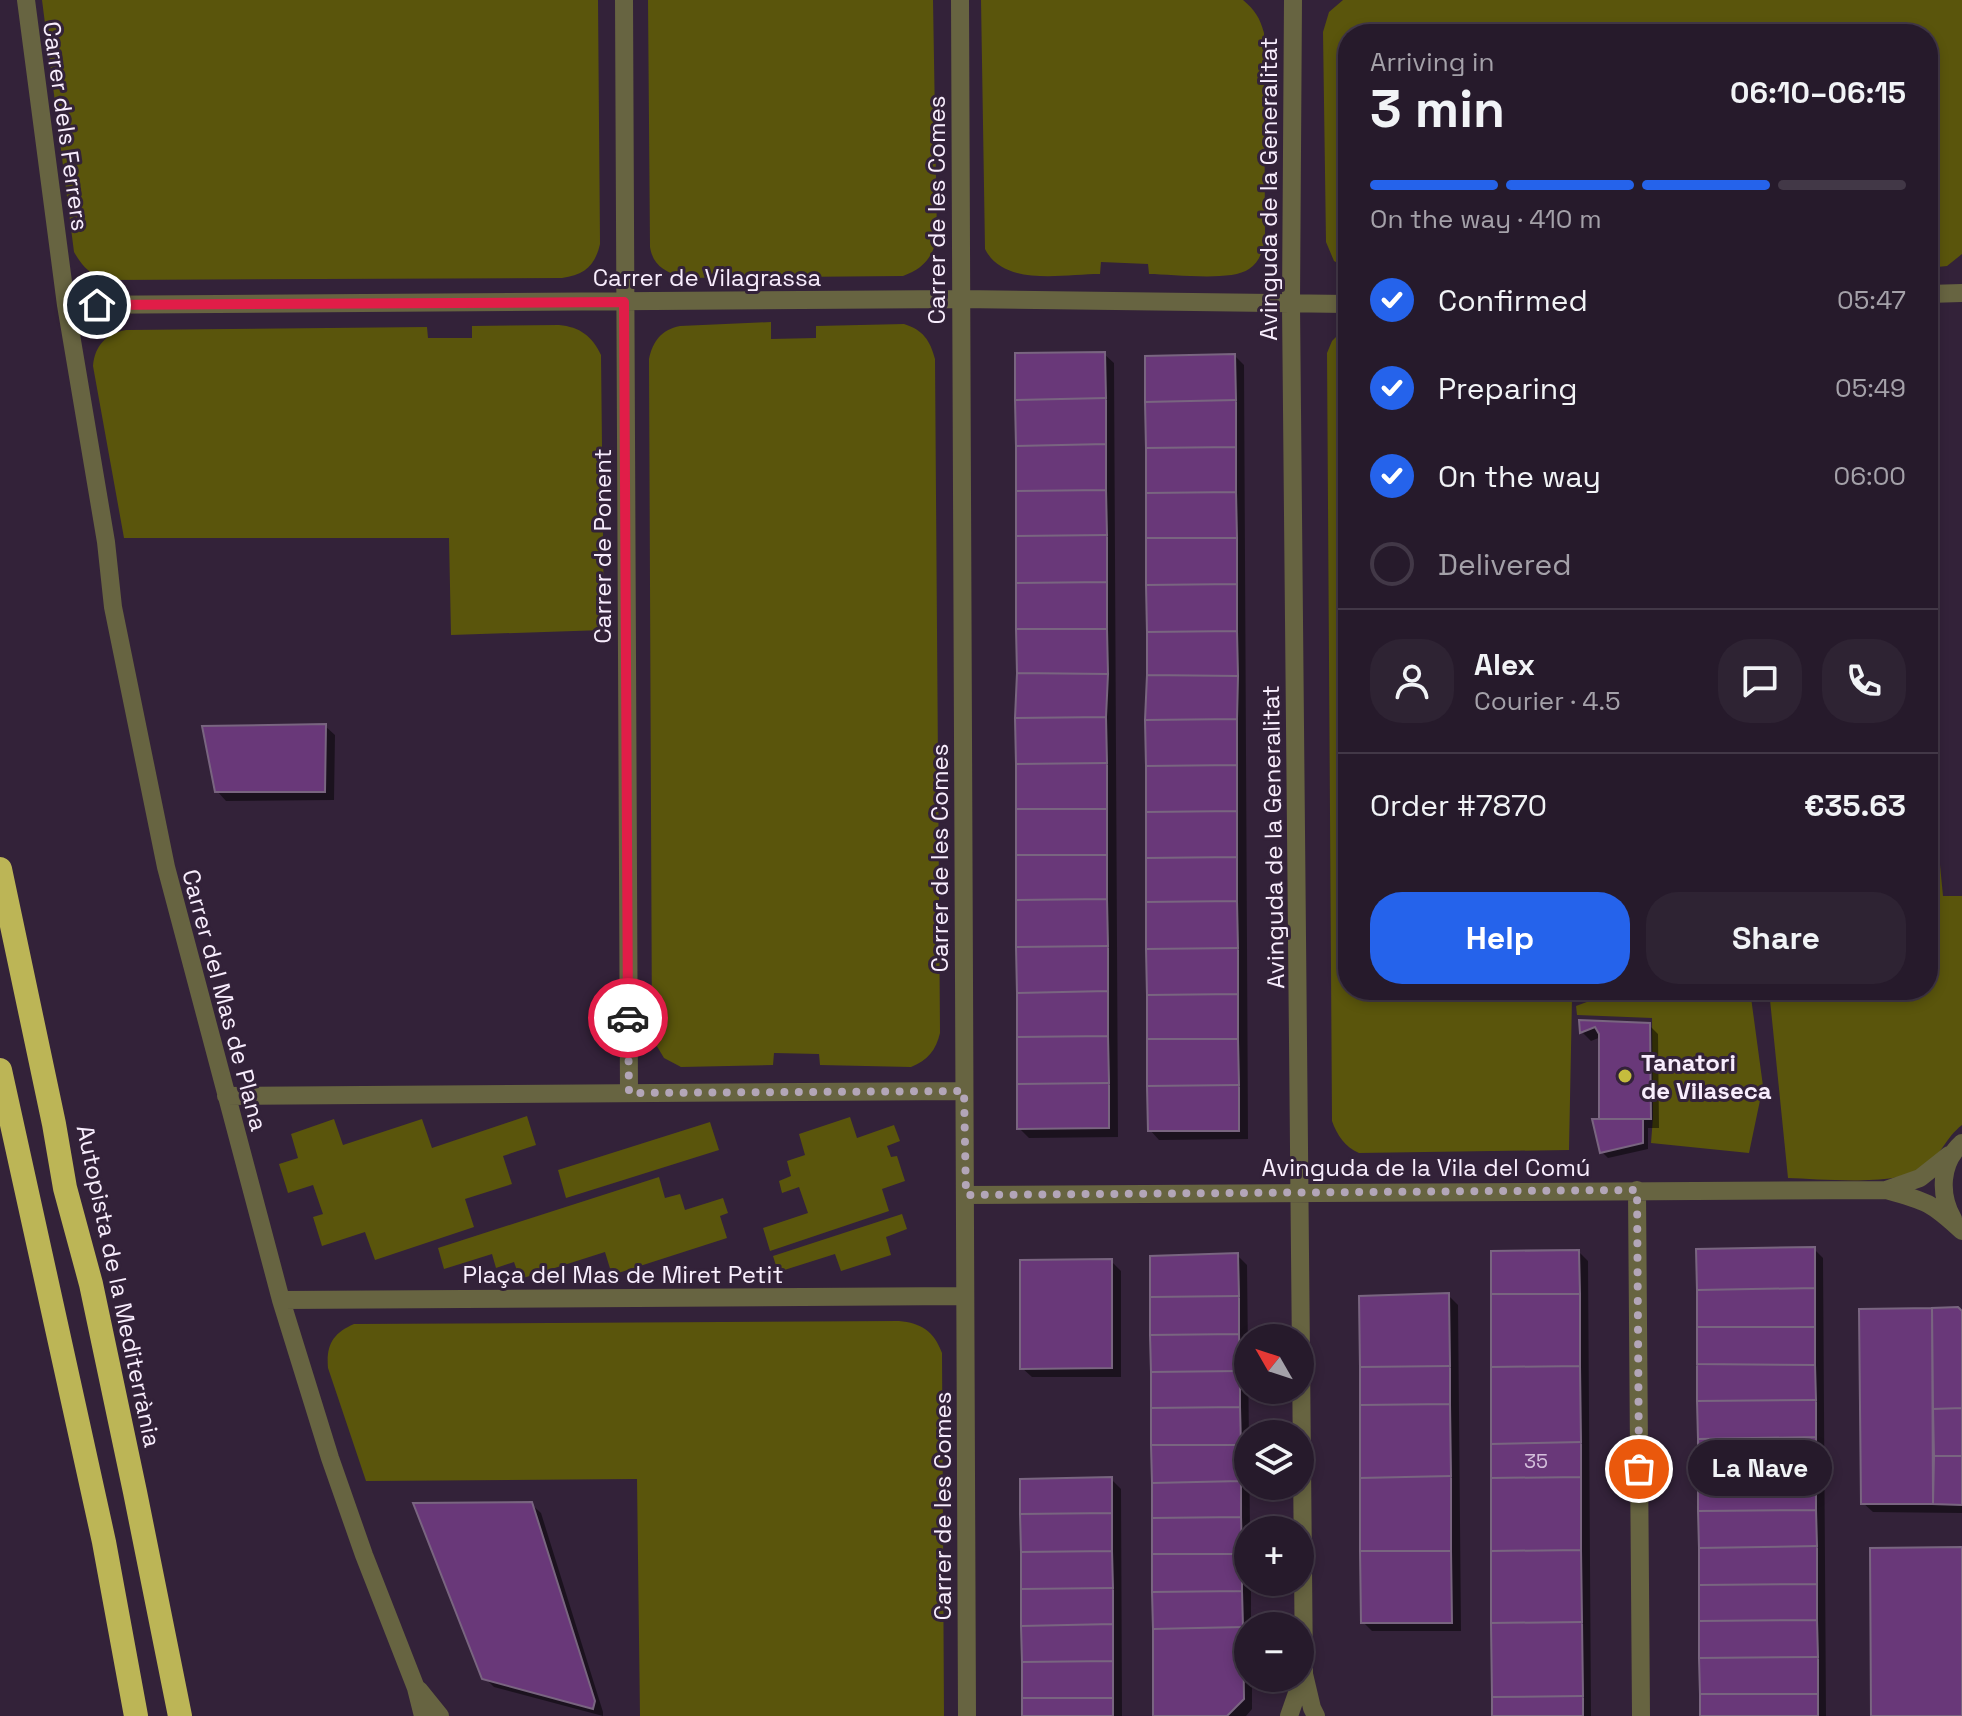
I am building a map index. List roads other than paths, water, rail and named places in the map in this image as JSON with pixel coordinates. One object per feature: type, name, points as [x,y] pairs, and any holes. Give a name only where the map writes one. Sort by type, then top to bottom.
[{"type":"highway","name":"Autopista de la Mediterrània","points":[[0,869],[65,1188],[91,1284],[129,1462],[180,1716]]},
{"type":"highway","points":[[0,1070],[104,1542],[136,1716]]},
{"type":"street","name":"Carrer dels Ferrers","points":[[26,0],[66,305]]},
{"type":"street","name":"Carrer de Ponent","points":[[624,0],[629,1093]]},
{"type":"street","name":"Carrer de les Comes","points":[[960,0],[967,1716]]},
{"type":"street","name":"Avinguda de la Generalitat","points":[[1293,0],[1291,304],[1304,1612]]},
{"type":"street","points":[[1938,294],[1962,293]]},
{"type":"street","name":"Carrer de Vilagrassa","points":[[66,305],[960,299],[1338,304]]},
{"type":"street","name":"Carrer del Mas de Plana","points":[[66,305],[106,542],[113,607],[161,844],[281,1300],[364,1555],[416,1688],[423,1716]]},
{"type":"street","points":[[226,1096],[964,1091]]},
{"type":"street","points":[[1959,1146],[1947,1164],[1943,1182],[1944,1200],[1951,1217],[1962,1231]]},
{"type":"street","name":"Avinguda de la Vila del Comú","points":[[1886,1190],[1920,1178],[1959,1146]]},
{"type":"street","points":[[1637,1190],[1641,1716]]},
{"type":"street","name":"Avinguda de la Vila del Comú","points":[[966,1195],[1886,1190],[1937,1207],[1962,1231]]},
{"type":"street","name":"Plaça del Mas de Miret Petit","points":[[281,1300],[965,1296]]},
{"type":"street","name":"Carrer del Mas de Plana","points":[[416,1688],[440,1716]]},
{"type":"street","name":"Avinguda de la Generalitat","points":[[1289,1716],[1298,1692]]},
{"type":"street","name":"Avinguda de la Generalitat","points":[[1309,1692],[1316,1716]]},
{"type":"place","name":"Tanatori de Vilaseca","points":[[1625,1076]]},
{"type":"place","name":"La Nave","points":[[1639,1469]]}]
